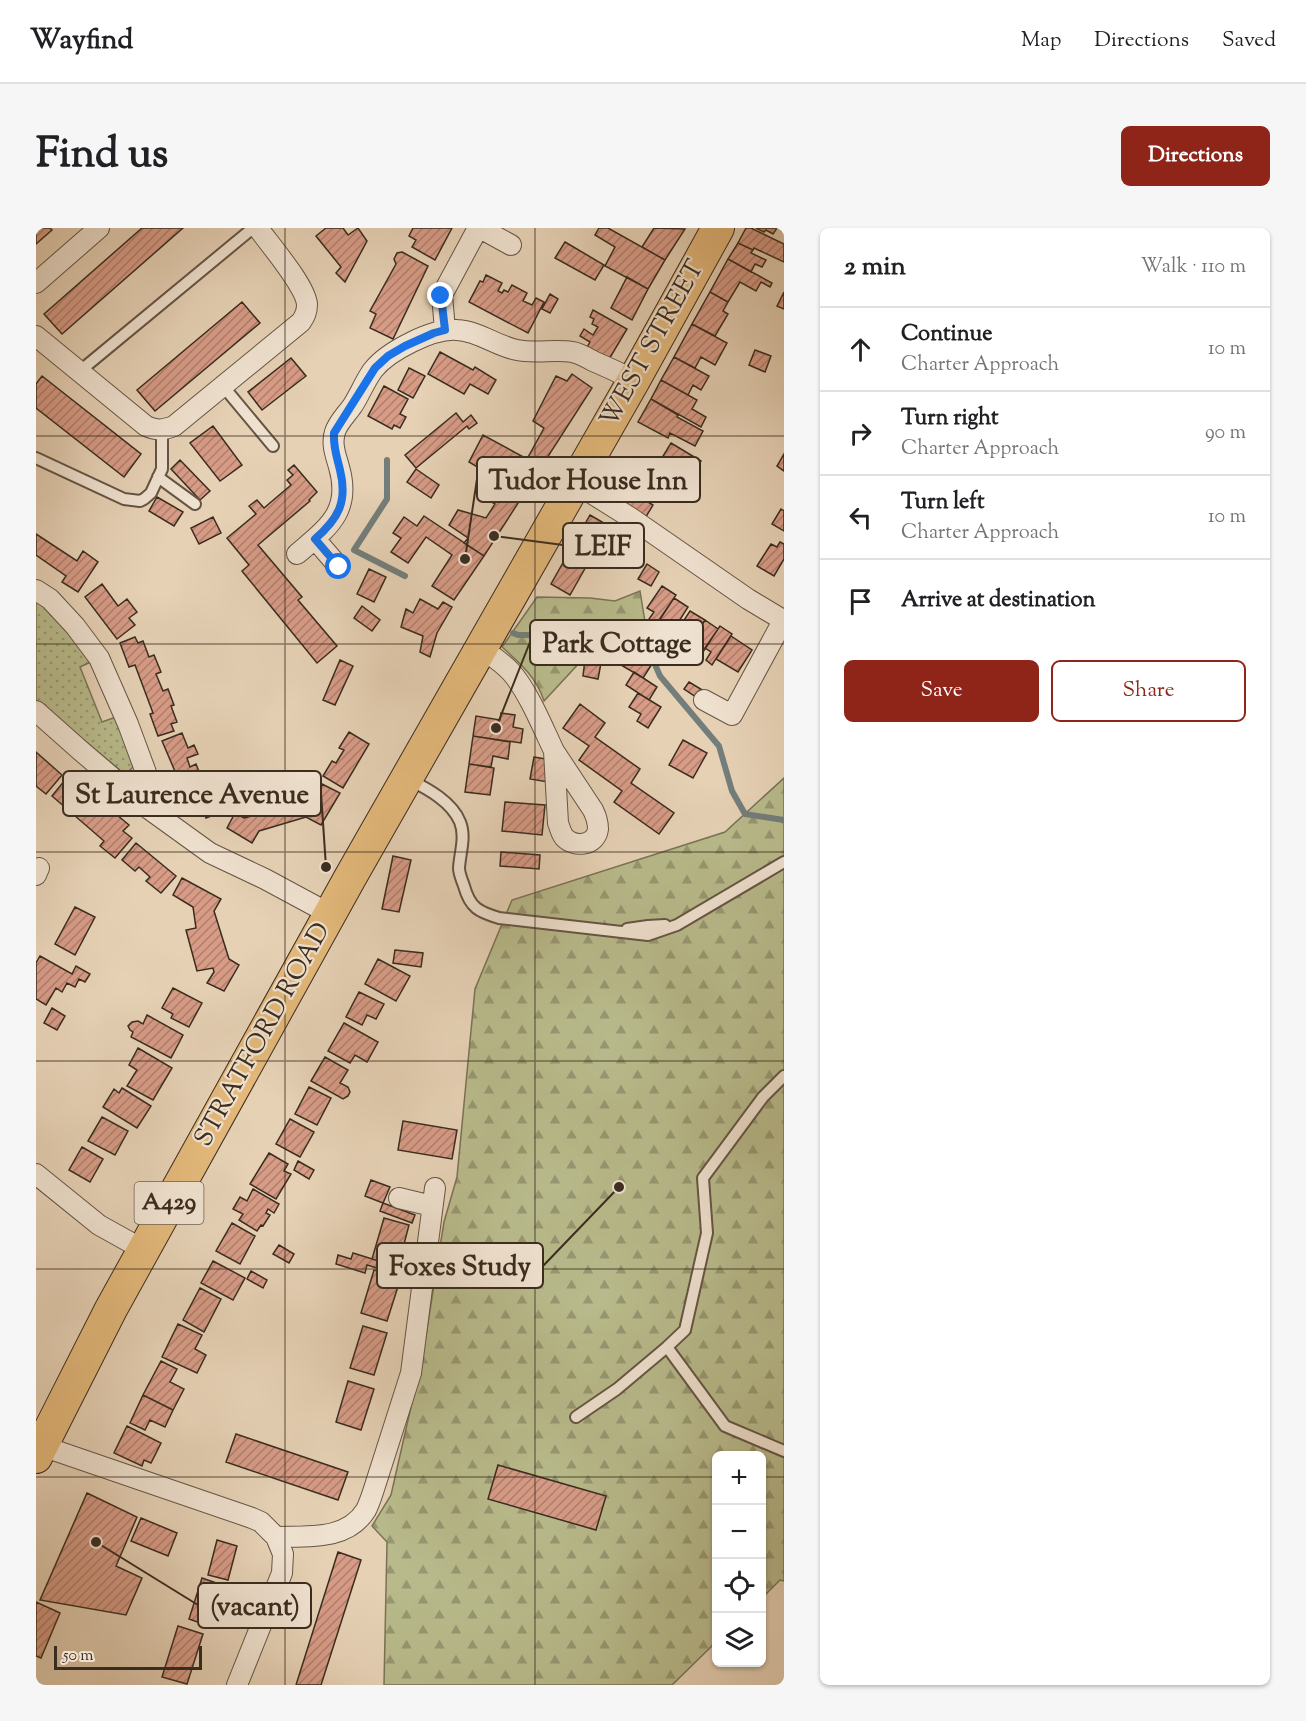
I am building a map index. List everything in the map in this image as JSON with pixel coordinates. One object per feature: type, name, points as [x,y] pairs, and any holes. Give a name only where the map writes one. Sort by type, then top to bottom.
[{"type":"main road","name":"WEST STREET","points":[[482,648],[718,228]]},
{"type":"main road","name":"STRATFORD ROAD","points":[[39,1452],[111,1309],[330,914],[482,648]]},
{"type":"street","points":[[36,283],[99,228]]},
{"type":"street","points":[[36,336],[154,428],[174,426],[301,322],[306,313],[307,303],[297,282],[258,228]]},
{"type":"street","points":[[445,330],[441,296],[479,228],[511,245]]},
{"type":"street","points":[[297,554],[328,528],[336,517],[343,486],[333,441],[337,427],[375,368],[388,356],[425,337],[445,330],[465,330],[515,350],[575,352],[634,380]]},
{"type":"street","points":[[575,483],[631,518],[748,599],[784,620],[732,715],[704,700]]},
{"type":"street","points":[[315,539],[339,567]]},
{"type":"street","points":[[36,590],[50,599],[75,626],[99,658],[128,724],[148,778],[152,793],[149,809]]},
{"type":"street","points":[[482,648],[513,674],[532,705],[554,751]]},
{"type":"street","points":[[36,711],[149,809],[210,853],[330,914]]},
{"type":"street","points":[[36,1174],[99,1225],[144,1250]]},
{"type":"street","points":[[276,1537],[330,1535],[357,1520],[366,1511],[374,1492],[411,1374],[433,1197],[399,1198]]},
{"type":"street","points":[[39,1452],[252,1518],[261,1522],[276,1537],[283,1554],[282,1573],[237,1685]]},
{"type":"lane","points":[[80,371],[253,228]]},
{"type":"lane","points":[[223,386],[273,446]]},
{"type":"lane","points":[[36,458],[124,499],[134,501],[144,499],[151,493],[162,469],[154,428]]},
{"type":"lane","points":[[158,477],[195,504]]},
{"type":"lane","points":[[407,779],[441,799],[458,818],[463,835],[459,870],[466,897],[474,908],[499,918],[648,935],[677,925],[784,862]]},
{"type":"lane","points":[[576,1417],[616,1389],[668,1347],[685,1330],[707,1233],[703,1178],[763,1097],[784,1076]]},
{"type":"lane","points":[[668,1347],[725,1426],[784,1451]]},
{"type":"green space","points":[[640,591],[647,634],[583,659],[544,701],[532,678],[502,647],[537,597],[615,601]]},
{"type":"green space","points":[[36,595],[93,661],[80,667],[102,722],[116,717],[133,759],[133,767],[128,772],[121,771],[36,700]]},
{"type":"green space","points":[[784,778],[784,1581],[780,1580],[766,1594],[766,1451],[712,1451],[712,1646],[672,1685],[384,1685],[387,1542],[372,1526],[391,1495],[423,1354],[444,1222],[457,1177],[475,989],[512,900],[725,832]]},
{"type":"building","points":[[36,228],[50,228],[52,230],[36,244]]},
{"type":"building","points":[[142,228],[183,228],[62,334],[44,314]]},
{"type":"building","points":[[326,228],[343,228],[348,235],[358,228],[367,241],[345,282],[336,273],[341,267],[316,236]]},
{"type":"building","points":[[413,228],[452,228],[435,260],[412,247],[416,240],[409,236]]},
{"type":"building","points":[[599,228],[608,228],[665,260],[648,289],[605,266],[615,247],[595,235]]},
{"type":"building","points":[[654,228],[685,229],[665,260],[642,247]]},
{"type":"building","points":[[746,228],[751,228],[784,244],[784,262],[738,243]]},
{"type":"building","points":[[756,228],[777,228],[773,234]]},
{"type":"building","points":[[565,242],[604,265],[595,280],[555,258]]},
{"type":"building","points":[[738,243],[753,250],[751,253],[766,260],[762,267],[755,264],[751,272],[728,259]]},
{"type":"building","points":[[402,252],[428,266],[393,339],[370,328],[376,314],[370,311],[396,264],[394,259],[397,253]]},
{"type":"building","points":[[728,259],[772,283],[770,287],[761,282],[756,291],[740,282],[728,302],[710,292]]},
{"type":"building","points":[[486,275],[502,283],[498,291],[502,293],[504,290],[508,292],[512,285],[527,293],[523,301],[532,305],[536,298],[544,302],[528,333],[469,302],[480,281],[483,282]]},
{"type":"building","points":[[627,277],[648,289],[632,320],[611,308]]},
{"type":"building","points":[[710,292],[728,302],[723,311],[728,314],[715,336],[692,324]]},
{"type":"building","points":[[784,292],[784,309],[777,306]]},
{"type":"building","points":[[550,294],[558,299],[550,313],[542,309]]},
{"type":"building","points":[[242,302],[260,323],[155,411],[137,390]]},
{"type":"building","points":[[593,310],[627,329],[608,361],[586,349],[590,342],[580,336],[584,329],[593,335],[598,327],[592,324],[594,319],[590,317]]},
{"type":"building","points":[[692,324],[727,343],[715,365],[701,357],[695,368],[674,357]]},
{"type":"building","points":[[755,350],[771,356],[765,372],[749,365]]},
{"type":"building","points":[[440,352],[473,370],[475,367],[496,380],[488,394],[470,384],[464,394],[428,374]]},
{"type":"building","points":[[674,357],[709,376],[701,390],[693,385],[688,395],[661,380]]},
{"type":"building","points":[[291,358],[306,376],[262,410],[248,392]]},
{"type":"building","points":[[409,368],[425,376],[413,398],[398,390]]},
{"type":"building","points":[[572,374],[592,388],[484,556],[464,543],[468,538],[449,525],[458,510],[486,518],[495,504],[479,494],[490,471],[511,482],[517,472],[492,458],[484,471],[469,462],[483,435],[527,459],[544,428],[533,421],[556,376],[567,381]]},
{"type":"building","points":[[42,376],[141,454],[124,477],[36,408],[36,384]]},
{"type":"building","points":[[661,380],[697,400],[692,409],[706,417],[701,427],[651,399]]},
{"type":"building","points":[[384,386],[408,399],[400,414],[406,417],[400,428],[394,425],[392,429],[368,416]]},
{"type":"building","points":[[651,399],[703,431],[695,446],[670,433],[668,438],[638,422]]},
{"type":"building","points":[[456,413],[463,422],[471,415],[477,423],[469,429],[467,426],[416,468],[405,455]]},
{"type":"building","points":[[213,426],[242,465],[220,481],[190,443]]},
{"type":"building","points":[[671,443],[701,461],[687,484],[657,466]]},
{"type":"building","points":[[784,454],[784,471],[777,466]]},
{"type":"building","points":[[622,458],[640,469],[628,490],[653,505],[644,520],[601,495]]},
{"type":"building","points":[[180,460],[210,491],[200,500],[171,469]]},
{"type":"building","points":[[294,465],[317,492],[310,501],[258,545],[302,597],[298,600],[337,646],[317,663],[242,571],[249,565],[227,538],[256,514],[249,506],[257,500],[264,508],[291,485],[287,480],[293,475],[288,470]]},
{"type":"building","points":[[416,469],[439,485],[431,498],[407,482]]},
{"type":"building","points":[[157,497],[183,512],[174,526],[149,511]]},
{"type":"building","points":[[781,509],[784,511],[784,531],[772,524]]},
{"type":"building","points":[[590,515],[609,526],[570,595],[551,584]]},
{"type":"building","points":[[424,516],[484,556],[454,600],[432,586],[452,555],[426,537],[408,563],[391,552],[401,538],[393,533],[404,517],[417,526]]},
{"type":"building","points":[[213,517],[221,533],[199,544],[191,528]]},
{"type":"building","points":[[36,534],[77,561],[83,551],[98,562],[78,592],[62,582],[66,576],[36,555]]},
{"type":"building","points":[[780,542],[784,544],[784,559],[774,576],[757,566],[771,544],[777,547]]},
{"type":"building","points":[[647,564],[659,572],[651,586],[638,579]]},
{"type":"building","points":[[369,569],[386,577],[374,602],[357,594]]},
{"type":"building","points":[[102,584],[118,606],[127,599],[137,612],[129,618],[135,625],[117,639],[85,597]]},
{"type":"building","points":[[662,586],[676,595],[657,624],[649,619],[654,612],[647,608]]},
{"type":"building","points":[[674,598],[688,607],[674,629],[659,620]]},
{"type":"building","points":[[420,599],[438,609],[443,602],[452,607],[437,633],[430,657],[420,652],[423,636],[401,627],[406,609],[413,613]]},
{"type":"building","points":[[362,606],[380,620],[372,631],[354,618]]},
{"type":"building","points":[[690,611],[705,620],[690,643],[675,634]]},
{"type":"building","points":[[705,620],[718,629],[703,652],[690,643]]},
{"type":"building","points":[[720,626],[732,634],[712,665],[706,660],[711,652],[705,648]]},
{"type":"building","points":[[731,636],[752,650],[738,672],[716,659]]},
{"type":"building","points":[[135,637],[138,643],[143,641],[149,657],[154,655],[161,672],[156,674],[163,691],[168,689],[174,705],[171,706],[177,722],[171,724],[174,731],[158,736],[150,714],[153,713],[135,665],[129,667],[120,643]]},
{"type":"building","points":[[633,646],[647,655],[644,660],[652,664],[643,678],[621,665]]},
{"type":"building","points":[[340,660],[353,666],[335,705],[323,700]]},
{"type":"building","points":[[585,660],[601,663],[598,679],[583,676]]},
{"type":"building","points":[[634,672],[657,687],[649,700],[626,685]]},
{"type":"building","points":[[689,682],[704,691],[699,699],[684,689]]},
{"type":"building","points":[[638,693],[661,707],[648,728],[637,721],[641,714],[629,707]]},
{"type":"building","points":[[580,704],[605,723],[595,737],[640,769],[631,783],[674,813],[659,834],[614,802],[622,791],[579,760],[589,746],[563,728]]},
{"type":"building","points":[[501,713],[515,715],[513,727],[523,729],[521,743],[473,736],[476,716],[500,720]]},
{"type":"building","points":[[349,732],[369,744],[343,788],[323,776],[332,761],[336,763],[344,750],[339,748]]},
{"type":"building","points":[[182,733],[188,748],[194,745],[198,754],[187,758],[190,767],[196,764],[203,782],[183,790],[162,741]]},
{"type":"building","points":[[473,736],[510,742],[508,759],[493,756],[491,767],[469,764]]},
{"type":"building","points":[[683,740],[707,753],[693,778],[669,765]]},
{"type":"building","points":[[36,752],[62,775],[46,794],[36,786]]},
{"type":"building","points":[[534,757],[552,760],[548,782],[530,779]]},
{"type":"building","points":[[469,764],[494,768],[490,795],[465,792]]},
{"type":"building","points":[[65,780],[106,815],[111,810],[129,825],[123,831],[132,838],[115,858],[100,846],[104,841],[52,796]]},
{"type":"building","points":[[213,782],[224,811],[206,818],[195,789]]},
{"type":"building","points":[[322,784],[340,793],[321,825],[306,817],[259,831],[252,843],[227,828],[235,813],[244,818],[264,813],[261,807],[294,799],[296,802],[312,799]]},
{"type":"building","points":[[505,802],[545,805],[542,835],[502,831]]},
{"type":"building","points":[[136,843],[176,876],[161,893],[146,881],[150,877],[139,867],[135,871],[122,860]]},
{"type":"building","points":[[501,852],[540,855],[539,869],[500,866]]},
{"type":"building","points":[[393,856],[411,860],[399,912],[382,909]]},
{"type":"building","points":[[182,878],[221,899],[214,911],[229,959],[239,965],[224,991],[207,983],[214,972],[213,968],[197,971],[186,930],[196,928],[193,907],[173,895]]},
{"type":"building","points":[[75,907],[95,917],[75,955],[55,944]]},
{"type":"building","points":[[395,950],[423,953],[421,967],[393,963]]},
{"type":"building","points":[[40,956],[72,974],[76,966],[90,974],[85,982],[79,979],[75,987],[67,983],[62,992],[56,988],[46,1005],[36,999],[36,963]]},
{"type":"building","points":[[378,959],[410,976],[396,1001],[365,984]]},
{"type":"building","points":[[173,988],[202,1003],[189,1027],[171,1018],[173,1014],[162,1008]]},
{"type":"building","points":[[359,992],[384,1004],[376,1019],[367,1015],[362,1025],[346,1017]]},
{"type":"building","points":[[52,1008],[65,1016],[57,1030],[44,1023]]},
{"type":"building","points":[[147,1015],[183,1035],[171,1058],[131,1037],[133,1032],[128,1026],[138,1021],[143,1024]]},
{"type":"building","points":[[344,1023],[378,1042],[367,1062],[355,1055],[350,1063],[328,1051]]},
{"type":"building","points":[[138,1048],[172,1068],[153,1100],[127,1086],[137,1070],[129,1065]]},
{"type":"building","points":[[325,1057],[348,1070],[340,1083],[348,1087],[350,1092],[343,1099],[311,1081]]},
{"type":"building","points":[[309,1087],[331,1098],[317,1125],[295,1114]]},
{"type":"building","points":[[122,1088],[151,1106],[137,1128],[103,1107],[114,1089],[119,1093]]},
{"type":"building","points":[[102,1117],[128,1131],[115,1155],[88,1141]]},
{"type":"building","points":[[290,1119],[314,1132],[300,1157],[276,1144]]},
{"type":"building","points":[[403,1121],[457,1130],[452,1159],[398,1150]]},
{"type":"building","points":[[82,1147],[103,1159],[90,1182],[69,1170]]},
{"type":"building","points":[[269,1153],[288,1164],[284,1171],[291,1174],[276,1199],[250,1184]]},
{"type":"building","points":[[298,1161],[314,1170],[309,1179],[294,1170]]},
{"type":"building","points":[[371,1180],[390,1187],[383,1203],[365,1196]]},
{"type":"building","points":[[253,1189],[279,1204],[274,1213],[268,1209],[266,1213],[270,1215],[257,1231],[239,1220],[243,1214],[233,1209],[240,1197],[247,1201]]},
{"type":"building","points":[[383,1203],[415,1215],[412,1223],[380,1211]]},
{"type":"building","points":[[384,1218],[409,1225],[398,1267],[372,1259]]},
{"type":"building","points":[[232,1223],[255,1236],[240,1264],[216,1251]]},
{"type":"building","points":[[279,1245],[294,1254],[289,1263],[273,1254]]},
{"type":"building","points":[[353,1253],[398,1267],[396,1274],[367,1265],[365,1273],[336,1264],[338,1255],[351,1259]]},
{"type":"building","points":[[213,1261],[245,1278],[233,1300],[201,1283]]},
{"type":"building","points":[[374,1270],[401,1277],[387,1321],[361,1313]]},
{"type":"building","points":[[251,1271],[267,1280],[263,1288],[247,1279]]},
{"type":"building","points":[[200,1288],[221,1299],[204,1332],[183,1320]]},
{"type":"building","points":[[178,1324],[202,1335],[195,1349],[206,1355],[197,1373],[162,1357]]},
{"type":"building","points":[[363,1326],[387,1333],[374,1375],[350,1368]]},
{"type":"building","points":[[161,1361],[177,1369],[170,1382],[184,1389],[173,1410],[143,1395]]},
{"type":"building","points":[[348,1381],[374,1389],[361,1430],[336,1422]]},
{"type":"building","points":[[143,1395],[173,1410],[165,1427],[150,1420],[145,1430],[130,1423]]},
{"type":"building","points":[[127,1426],[161,1443],[151,1463],[144,1460],[142,1466],[114,1453]]},
{"type":"building","points":[[236,1434],[348,1472],[338,1500],[226,1462]]},
{"type":"building","points":[[498,1465],[606,1496],[596,1530],[488,1499]]},
{"type":"building","points":[[87,1493],[137,1517],[116,1566],[142,1578],[126,1615],[40,1600]]},
{"type":"building","points":[[141,1518],[177,1533],[168,1556],[131,1541]]},
{"type":"building","points":[[217,1540],[237,1546],[228,1580],[208,1575]]},
{"type":"building","points":[[338,1552],[361,1560],[321,1685],[296,1685]]},
{"type":"building","points":[[202,1578],[225,1586],[212,1627],[189,1619]]},
{"type":"building","points":[[36,1602],[60,1613],[41,1658],[36,1656]]},
{"type":"building","points":[[178,1626],[203,1634],[187,1684],[162,1677]]},
{"type":"waterway","points":[[387,460],[387,499],[354,550],[405,576]]},
{"type":"waterway","points":[[513,633],[551,635],[598,628],[642,634],[660,676],[719,746],[732,791],[745,814],[784,820]]},
{"type":"place","name":"LEIF","points":[[494,536]]},
{"type":"place","name":"Tudor House Inn","points":[[465,559]]},
{"type":"place","name":"Park Cottage","points":[[496,728]]},
{"type":"place","name":"St Laurence Avenue","points":[[326,867]]},
{"type":"place","name":"Foxes Study","points":[[619,1187]]},
{"type":"place","name":"(vacant)","points":[[96,1542]]},
{"type":"route","points":[[339,567],[315,539],[328,528],[336,517],[341,502],[343,486],[335,454],[334,433],[375,368],[388,356],[405,346],[445,330],[441,296]]}]
